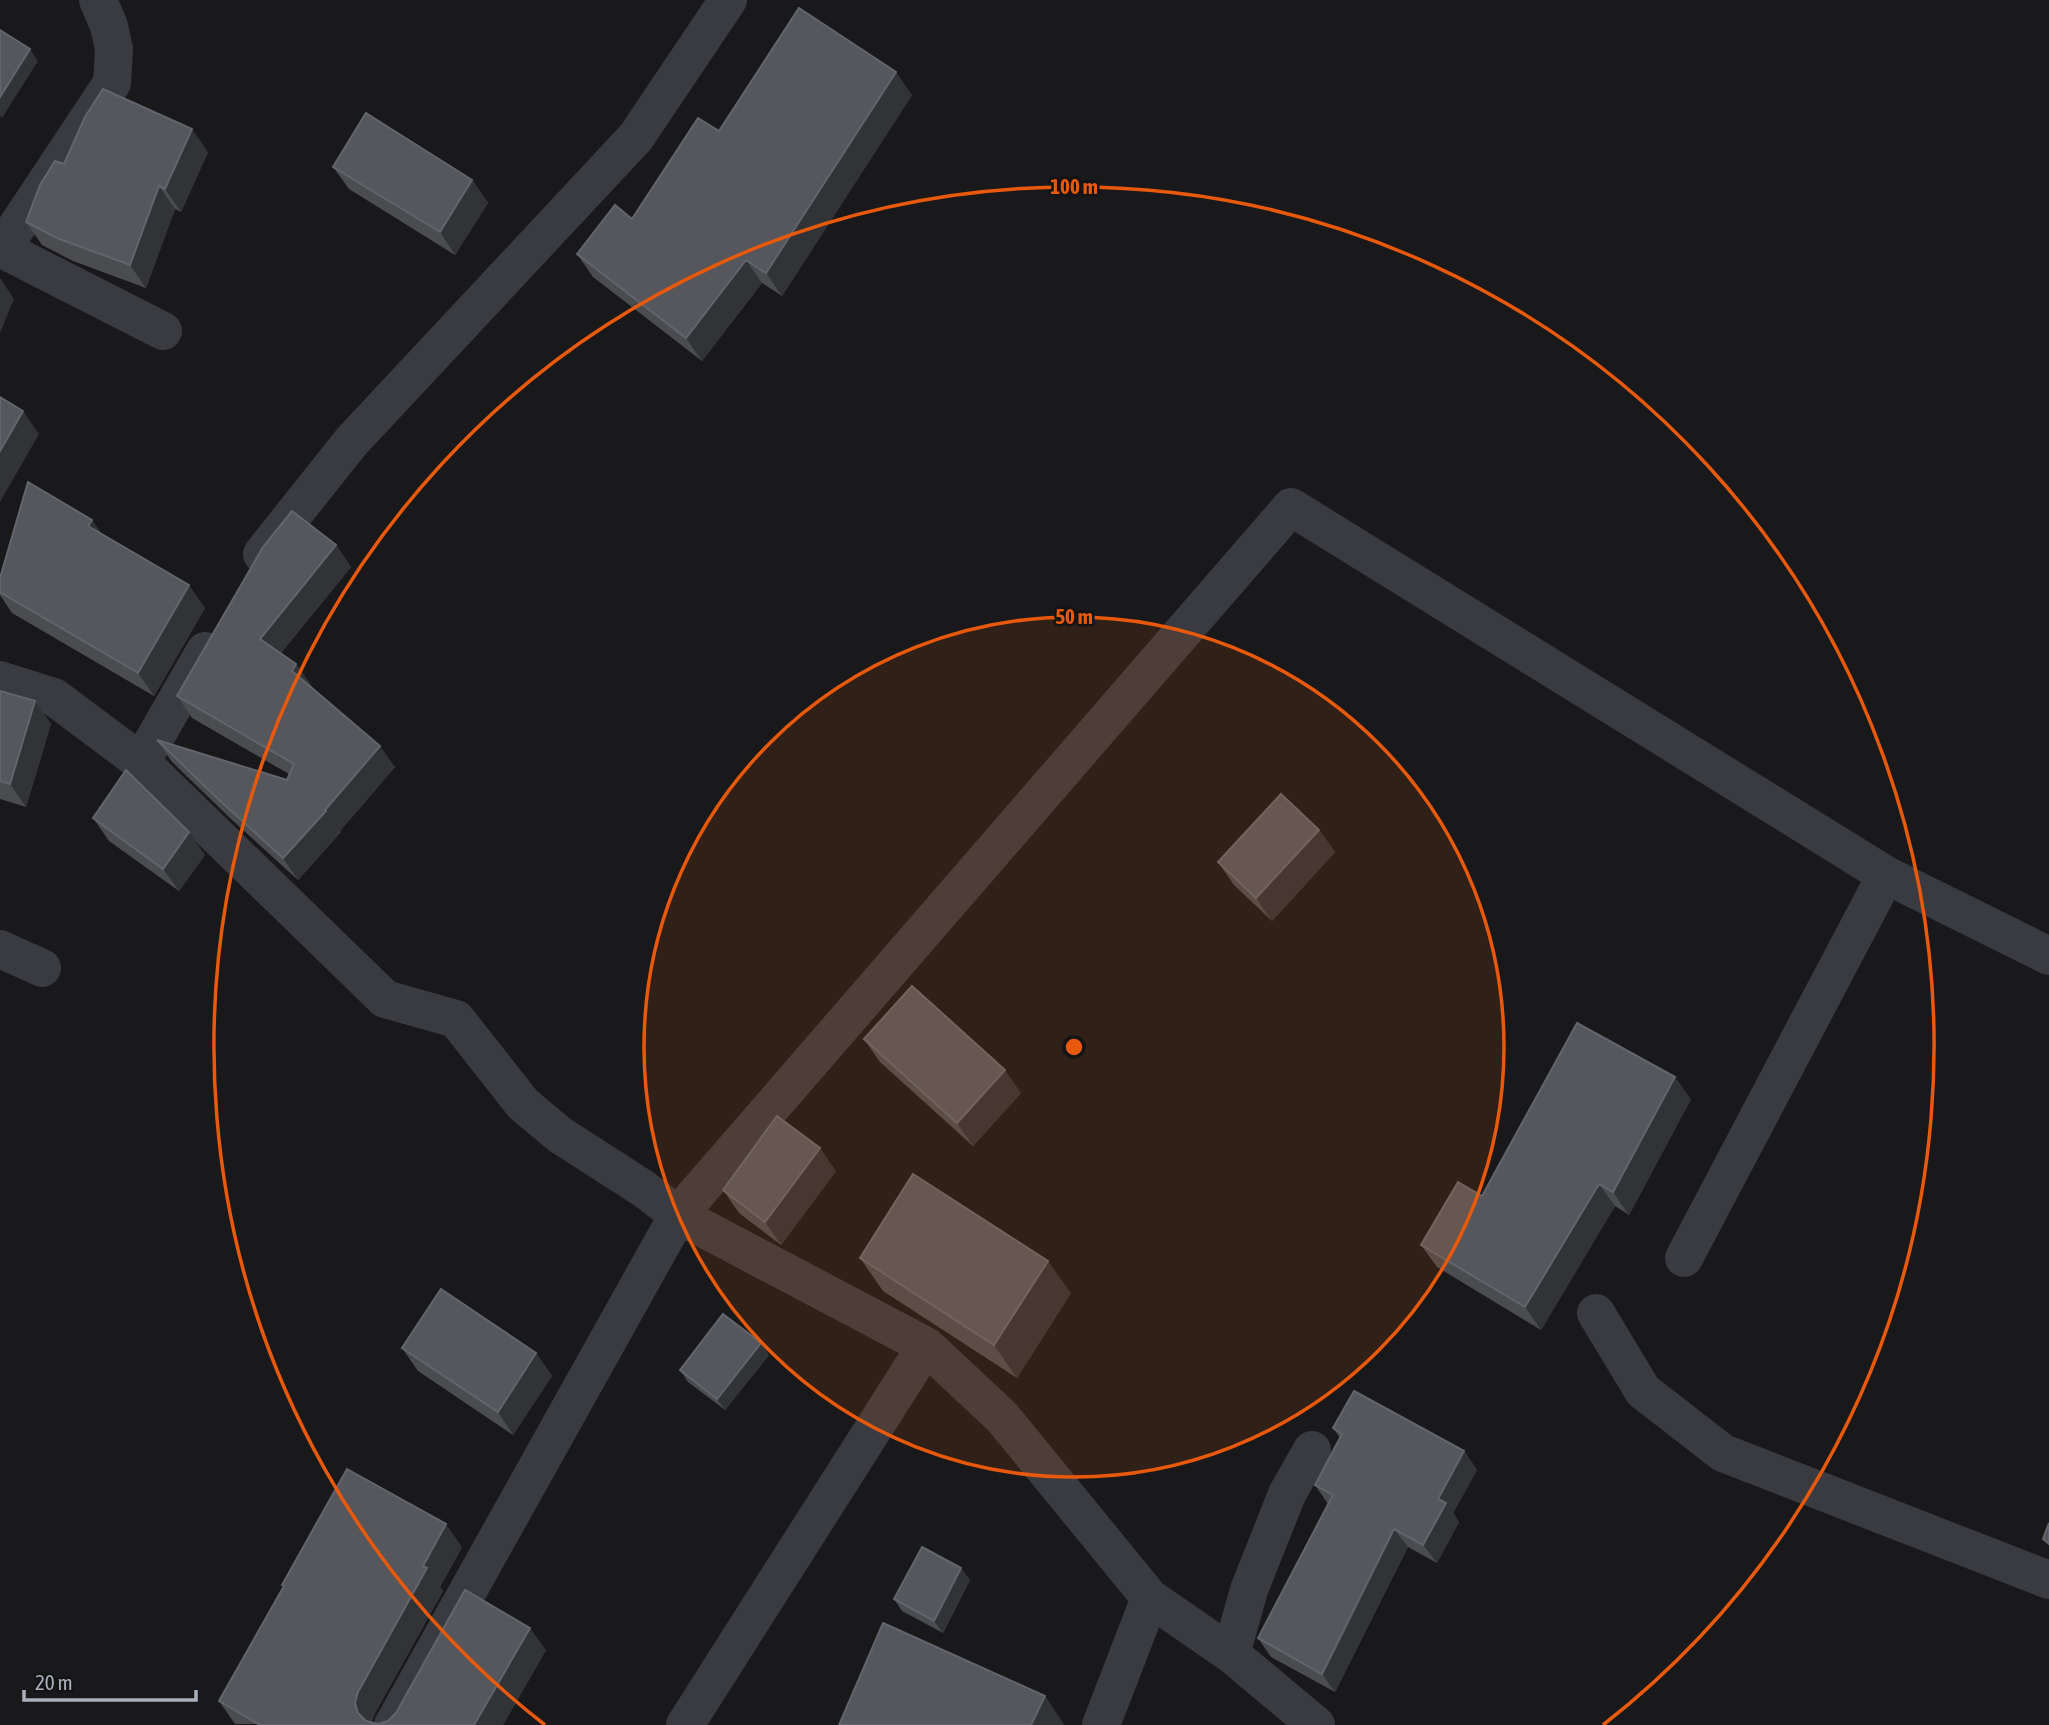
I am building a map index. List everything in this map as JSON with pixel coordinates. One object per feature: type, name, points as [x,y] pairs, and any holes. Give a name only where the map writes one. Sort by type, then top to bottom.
[{"type":"street","points":[[98,0],[109,26],[114,49],[112,83],[1,249],[163,331]]},
{"type":"street","points":[[247,579],[260,556],[351,442],[636,137],[727,0]]},
{"type":"street","points":[[393,1725],[678,1215],[1291,507],[1885,875],[2049,956]]},
{"type":"street","points":[[141,762],[220,625]]},
{"type":"street","points":[[0,680],[54,697],[141,762],[386,999],[456,1019],[523,1104],[560,1135],[644,1189],[678,1215],[926,1346],[1002,1417],[1150,1598],[1231,1654],[1316,1725]]},
{"type":"street","points":[[1684,1258],[1885,875]]},
{"type":"street","points":[[0,949],[42,968]]},
{"type":"street","points":[[1596,1313],[1643,1391],[1723,1452],[2049,1580]]},
{"type":"street","points":[[685,1725],[926,1346]]},
{"type":"street","points":[[1231,1654],[1249,1590],[1287,1494],[1312,1450]]},
{"type":"street","points":[[1101,1725],[1150,1598]]},
{"type":"building","points":[[799,8],[896,72],[766,273],[746,260],[686,338],[577,254],[615,205],[632,219],[698,118],[719,131]]},
{"type":"building","points":[[0,30],[30,49],[0,97]]},
{"type":"building","points":[[103,89],[192,129],[165,189],[159,186],[130,265],[57,238],[26,222],[40,185],[55,161],[64,164],[85,117]]},
{"type":"building","points":[[366,113],[472,180],[440,232],[333,167]]},
{"type":"building","points":[[0,397],[23,411],[0,451]]},
{"type":"building","points":[[28,482],[92,520],[88,526],[189,585],[138,673],[0,592],[0,578]]},
{"type":"building","points":[[292,511],[336,545],[260,639],[296,664],[292,671],[380,746],[283,858],[157,740],[287,780],[294,764],[177,696],[263,547]]},
{"type":"building","points":[[0,691],[35,701],[10,784],[0,781]]},
{"type":"building","points":[[126,770],[189,832],[163,869],[93,818]]},
{"type":"building","points":[[1281,794],[1319,830],[1256,898],[1218,862]]},
{"type":"building","points":[[912,986],[1005,1070],[957,1123],[864,1039]]},
{"type":"building","points":[[1577,1023],[1675,1077],[1613,1192],[1599,1184],[1525,1307],[1421,1245],[1458,1182],[1482,1196]]},
{"type":"building","points":[[777,1116],[820,1148],[765,1222],[723,1190]]},
{"type":"building","points":[[913,1174],[1048,1261],[994,1345],[860,1258]]},
{"type":"building","points":[[441,1289],[536,1353],[498,1412],[402,1348]]},
{"type":"building","points":[[723,1314],[761,1343],[717,1399],[680,1370]]},
{"type":"building","points":[[1354,1391],[1464,1451],[1438,1499],[1446,1503],[1423,1545],[1394,1529],[1322,1674],[1258,1638],[1333,1495],[1315,1485],[1342,1434],[1333,1428]]},
{"type":"building","points":[[347,1469],[446,1524],[423,1566],[427,1568],[358,1692],[355,1703],[358,1713],[366,1721],[378,1724],[388,1721],[396,1713],[465,1590],[530,1628],[474,1725],[260,1725],[219,1701]]},
{"type":"building","points":[[2049,1523],[2049,1544],[2043,1539]]},
{"type":"building","points":[[922,1547],[961,1568],[934,1621],[894,1599]]},
{"type":"building","points":[[883,1623],[1045,1696],[1031,1725],[839,1725]]}]
